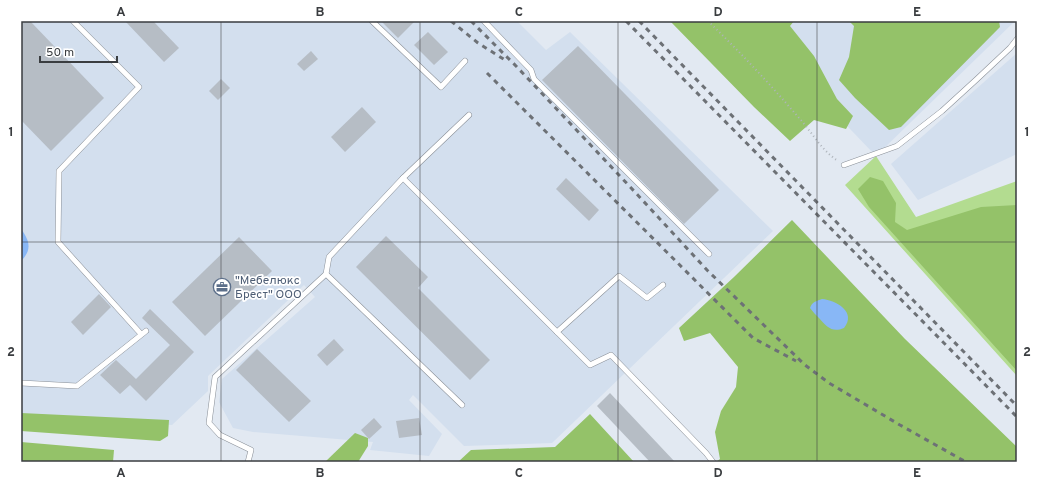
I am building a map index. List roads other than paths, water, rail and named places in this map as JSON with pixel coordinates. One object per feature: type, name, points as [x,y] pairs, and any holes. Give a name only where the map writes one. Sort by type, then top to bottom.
[{"type":"lane","points":[[21,382],[77,386],[144,332],[58,242],[59,170],[139,87],[73,21]]},
{"type":"lane","points":[[372,21],[440,87],[465,61]]},
{"type":"lane","points":[[484,21],[531,70],[534,79],[709,254]]},
{"type":"lane","points":[[844,164],[897,146],[942,111],[1010,48],[1017,39]]},
{"type":"lane","points":[[248,462],[250,450],[220,435],[209,423],[215,377],[326,274],[329,257],[404,178],[468,115]]},
{"type":"lane","points":[[404,178],[590,365],[611,355],[706,452],[713,462]]},
{"type":"lane","points":[[326,274],[462,405]]},
{"type":"lane","points":[[557,332],[619,276],[647,298],[663,286]]},
{"type":"water","points":[[21,229],[28,241],[28,249],[25,257],[21,261]]},
{"type":"water","points":[[822,299],[839,304],[843,308],[848,317],[844,328],[836,330],[830,328],[810,308],[813,303]]},
{"type":"railway","points":[[451,21],[478,43],[505,60]]},
{"type":"railway","points":[[471,21],[517,67],[707,270],[805,365],[829,383],[966,462]]},
{"type":"railway","points":[[626,21],[1017,417]]},
{"type":"railway","points":[[639,21],[1017,406]]},
{"type":"railway","points":[[487,73],[753,338],[796,361]]},
{"type":"place","name":"\"Мебелюкс Брест\" ООО","points":[[222,287]]}]
